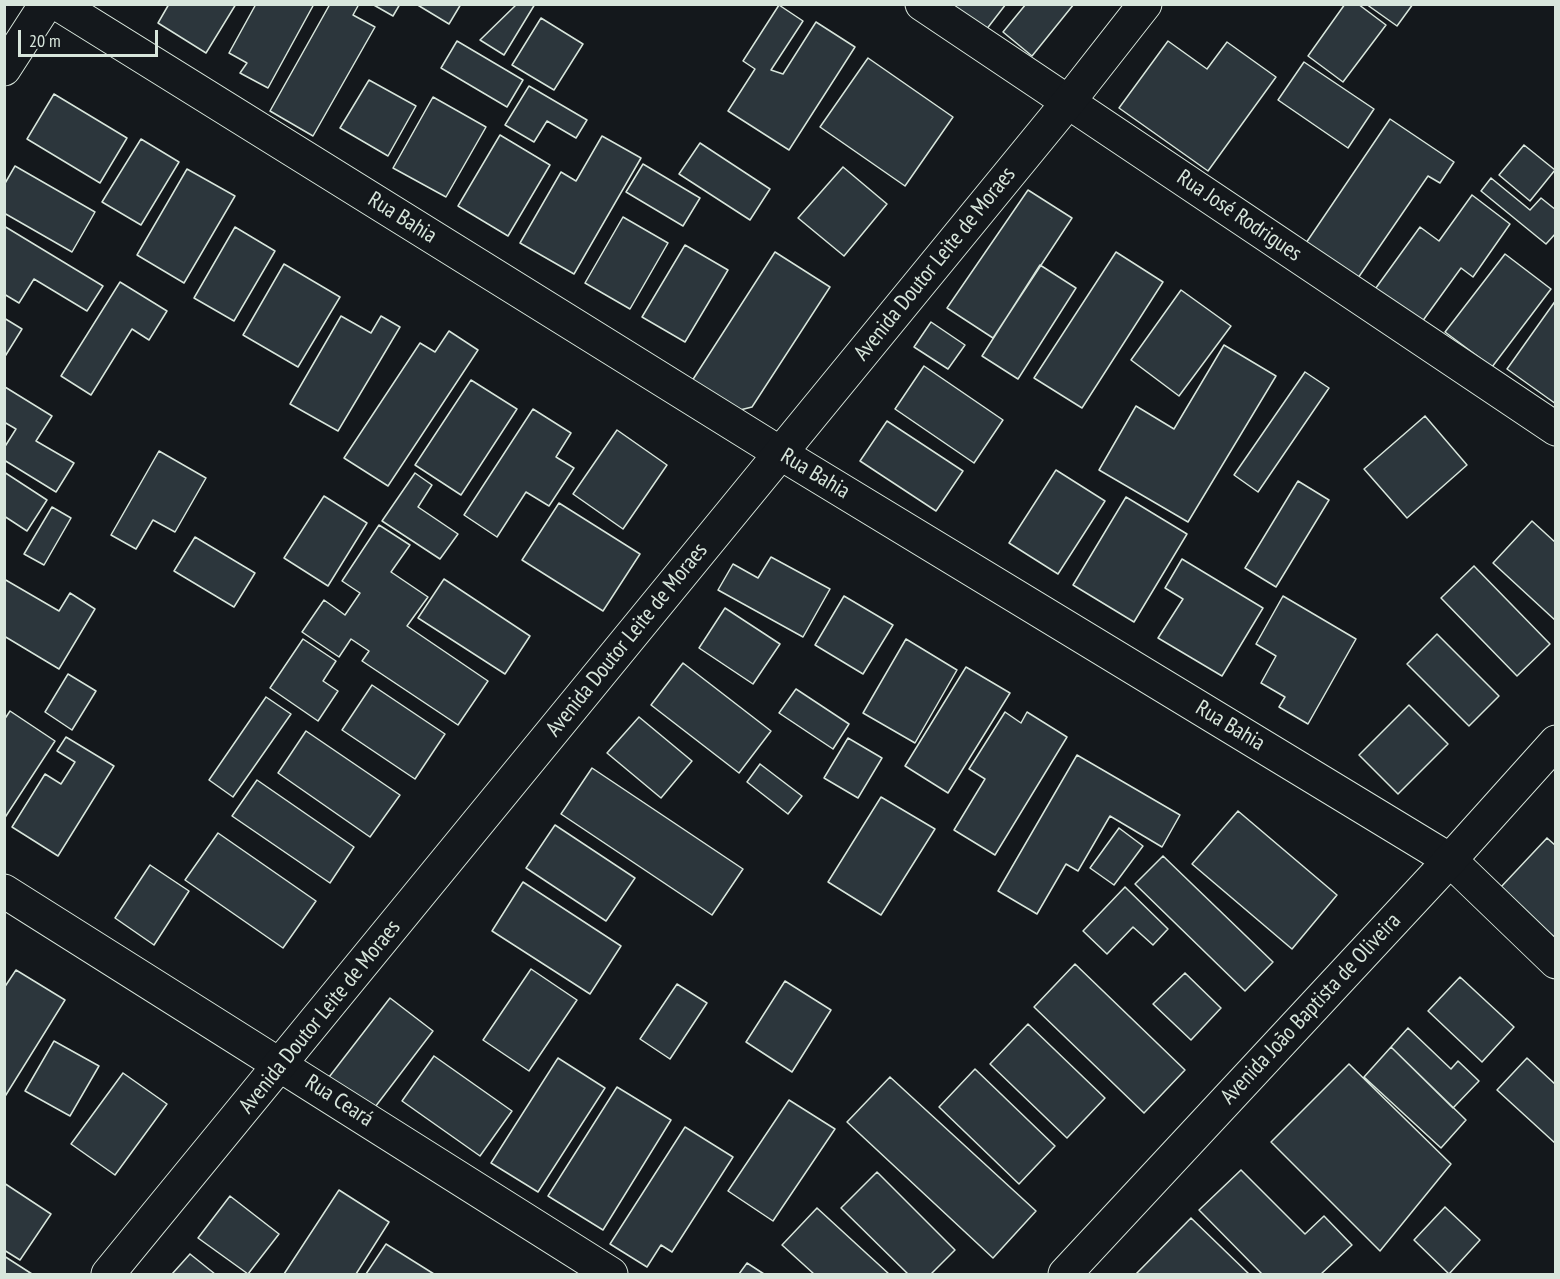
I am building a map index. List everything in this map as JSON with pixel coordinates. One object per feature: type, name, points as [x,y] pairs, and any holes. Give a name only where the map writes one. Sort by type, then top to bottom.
[{"type":"street","points":[[4,69],[46,4]]},
{"type":"street","name":"Rua Bahia","points":[[58,4],[780,453],[1450,860],[1556,962]]},
{"type":"street","name":"Rua José Rodrigues","points":[[922,4],[1556,429]]},
{"type":"street","name":"Avenida Doutor Leite de Moraes","points":[[108,1275],[1069,101],[1144,4]]},
{"type":"street","name":"Avenida João Baptista de Oliveira","points":[[1065,1275],[1450,860],[1556,742]]},
{"type":"street","name":"Rua Ceará","points":[[4,891],[282,1064],[611,1275]]},
{"type":"building","points":[[169,4],[236,4],[206,53],[158,23]]},
{"type":"building","points":[[256,4],[314,4],[268,88],[240,73],[247,63],[229,53]]},
{"type":"building","points":[[330,4],[359,4],[353,15],[375,27],[313,136],[270,111]]},
{"type":"building","points":[[372,4],[400,4],[393,16]]},
{"type":"building","points":[[416,4],[461,4],[449,24]]},
{"type":"building","points":[[517,4],[535,4],[504,55],[480,40]]},
{"type":"building","points":[[942,4],[1006,4],[979,39]]},
{"type":"building","points":[[1026,4],[1074,4],[1032,56],[1003,32]]},
{"type":"building","points":[[1345,4],[1358,4],[1386,25],[1343,82],[1308,56]]},
{"type":"building","points":[[1366,4],[1413,4],[1397,26]]},
{"type":"building","points":[[779,5],[803,21],[771,70],[783,74],[816,22],[855,47],[789,150],[728,111],[755,69],[743,61]]},
{"type":"building","points":[[541,18],[583,44],[554,90],[512,65]]},
{"type":"building","points":[[457,41],[523,80],[507,107],[441,68]]},
{"type":"building","points":[[1168,41],[1207,69],[1227,42],[1276,77],[1208,171],[1119,108]]},
{"type":"building","points":[[868,58],[953,117],[905,186],[820,127]]},
{"type":"building","points":[[1304,62],[1374,109],[1348,148],[1278,100]]},
{"type":"building","points":[[369,80],[416,106],[388,156],[340,128]]},
{"type":"building","points":[[529,86],[587,120],[576,138],[547,121],[534,142],[505,125]]},
{"type":"building","points":[[54,94],[127,138],[100,183],[27,139]]},
{"type":"building","points":[[433,97],[486,127],[446,197],[393,168]]},
{"type":"building","points":[[1390,119],[1454,162],[1440,183],[1428,176],[1358,278],[1306,243]]},
{"type":"building","points":[[500,135],[550,165],[508,236],[458,206]]},
{"type":"building","points":[[602,136],[641,158],[574,274],[520,243],[561,172],[576,181]]},
{"type":"building","points":[[141,139],[179,162],[141,225],[102,202]]},
{"type":"building","points":[[700,143],[770,189],[750,220],[679,174]]},
{"type":"building","points":[[1524,145],[1555,170],[1530,201],[1499,175]]},
{"type":"building","points":[[643,164],[700,198],[683,226],[626,192]]},
{"type":"building","points":[[15,166],[95,212],[72,252],[4,213],[4,185]]},
{"type":"building","points":[[843,167],[887,204],[844,256],[798,218]]},
{"type":"building","points":[[187,169],[235,196],[184,283],[137,255]]},
{"type":"building","points":[[1491,178],[1530,210],[1541,198],[1556,210],[1556,233],[1546,244],[1481,191]]},
{"type":"building","points":[[1028,190],[1072,218],[993,338],[947,308]]},
{"type":"building","points":[[1472,195],[1510,224],[1473,277],[1461,268],[1419,326],[1373,292],[1420,227],[1439,241]]},
{"type":"building","points":[[623,217],[668,243],[630,309],[585,283]]},
{"type":"building","points":[[4,226],[103,286],[87,311],[34,279],[19,303],[4,294]]},
{"type":"building","points":[[235,227],[275,251],[234,321],[194,298]]},
{"type":"building","points":[[685,245],[728,270],[685,342],[642,317]]},
{"type":"building","points":[[775,252],[830,287],[752,407],[732,412],[690,384]]},
{"type":"building","points":[[1116,252],[1163,282],[1082,408],[1034,378]]},
{"type":"building","points":[[1505,254],[1551,289],[1492,367],[1445,332]]},
{"type":"building","points":[[284,264],[340,297],[298,367],[243,335]]},
{"type":"building","points":[[1040,265],[1076,288],[1018,379],[982,356]]},
{"type":"building","points":[[120,282],[167,311],[149,340],[132,329],[91,395],[61,376]]},
{"type":"building","points":[[1181,290],[1231,326],[1179,396],[1131,360]]},
{"type":"building","points":[[1556,300],[1556,404],[1507,369]]},
{"type":"building","points":[[341,316],[371,333],[381,316],[400,327],[338,431],[290,404]]},
{"type":"building","points":[[4,318],[22,329],[4,358]]},
{"type":"building","points":[[931,322],[965,345],[948,369],[914,347]]},
{"type":"building","points":[[449,331],[478,350],[388,486],[344,458],[420,343],[435,352]]},
{"type":"building","points":[[1224,345],[1276,376],[1188,522],[1099,470],[1136,406],[1174,429]]},
{"type":"building","points":[[924,366],[1003,420],[974,463],[895,409]]},
{"type":"building","points":[[1305,372],[1329,388],[1258,492],[1234,475]]},
{"type":"building","points":[[471,380],[517,409],[461,495],[415,465]]},
{"type":"building","points":[[5,387],[52,416],[36,441],[74,463],[56,492],[4,460],[4,448],[16,429],[4,422]]},
{"type":"building","points":[[533,409],[571,433],[556,457],[574,468],[549,506],[526,492],[497,537],[464,515]]},
{"type":"building","points":[[1425,416],[1467,465],[1407,518],[1364,469]]},
{"type":"building","points":[[887,421],[963,471],[936,511],[860,461]]},
{"type":"building","points":[[617,430],[667,465],[623,529],[573,494]]},
{"type":"building","points":[[159,451],[206,478],[175,532],[153,520],[136,549],[111,535]]},
{"type":"building","points":[[1056,470],[1105,501],[1058,574],[1009,543]]},
{"type":"building","points":[[4,472],[47,500],[27,531],[4,516]]},
{"type":"building","points":[[415,473],[432,485],[418,507],[458,534],[440,559],[382,521]]},
{"type":"building","points":[[1298,481],[1329,500],[1276,587],[1245,568]]},
{"type":"building","points":[[324,496],[367,523],[328,586],[284,558]]},
{"type":"building","points":[[1126,497],[1187,534],[1134,622],[1073,585]]},
{"type":"building","points":[[559,503],[640,554],[603,611],[522,560]]},
{"type":"building","points":[[52,507],[71,518],[44,565],[24,554]]},
{"type":"building","points":[[1532,521],[1556,543],[1556,621],[1493,563]]},
{"type":"building","points":[[379,525],[410,545],[391,572],[428,597],[407,626],[488,681],[458,725],[362,661],[369,651],[351,639],[339,657],[302,632],[324,600],[345,615],[360,593],[342,581]]},
{"type":"building","points":[[195,537],[255,573],[234,607],[174,571]]},
{"type":"building","points":[[771,557],[830,589],[803,637],[718,590],[733,564],[758,578]]},
{"type":"building","points":[[1182,559],[1263,608],[1222,676],[1158,638],[1183,599],[1165,588]]},
{"type":"building","points":[[1474,566],[1550,644],[1517,676],[1441,598]]},
{"type":"building","points":[[4,579],[59,611],[70,593],[95,609],[59,669],[4,636]]},
{"type":"building","points":[[444,579],[530,636],[505,674],[418,618]]},
{"type":"building","points":[[844,596],[893,625],[863,674],[815,645]]},
{"type":"building","points":[[1283,596],[1356,639],[1308,724],[1279,707],[1285,697],[1261,683],[1276,656],[1256,644]]},
{"type":"building","points":[[725,608],[780,644],[753,684],[699,648]]},
{"type":"building","points":[[1437,634],[1499,696],[1469,726],[1407,664]]},
{"type":"building","points":[[303,639],[336,661],[323,681],[338,691],[318,721],[270,688]]},
{"type":"building","points":[[906,639],[957,670],[915,743],[863,713]]},
{"type":"building","points":[[683,663],[771,731],[739,773],[651,705]]},
{"type":"building","points":[[966,667],[1010,693],[948,793],[905,766]]},
{"type":"building","points":[[68,674],[96,691],[72,730],[45,712]]},
{"type":"building","points":[[372,685],[445,734],[415,779],[342,730]]},
{"type":"building","points":[[796,689],[849,724],[833,749],[779,713]]},
{"type":"building","points":[[266,697],[291,714],[233,797],[209,780]]},
{"type":"building","points":[[1409,705],[1448,744],[1398,794],[1359,755]]},
{"type":"building","points":[[10,711],[55,741],[4,819],[4,720]]},
{"type":"building","points":[[1005,712],[1021,723],[1027,712],[1067,737],[995,855],[954,830],[985,779],[969,769]]},
{"type":"building","points":[[639,717],[692,761],[661,798],[607,753]]},
{"type":"building","points":[[306,731],[400,795],[370,837],[278,773]]},
{"type":"building","points":[[66,737],[114,766],[58,856],[12,827],[45,774],[61,784],[75,762],[57,751]]},
{"type":"building","points":[[848,738],[882,758],[858,798],[824,778]]},
{"type":"building","points":[[1077,755],[1180,815],[1162,847],[1110,816],[1078,871],[1066,864],[1037,914],[998,891]]},
{"type":"building","points":[[760,764],[802,796],[788,814],[747,782]]},
{"type":"building","points":[[592,768],[743,869],[712,915],[561,814]]},
{"type":"building","points":[[257,780],[354,847],[330,883],[232,816]]},
{"type":"building","points":[[881,797],[935,829],[881,915],[828,882]]},
{"type":"building","points":[[1238,811],[1337,895],[1292,949],[1192,864]]},
{"type":"building","points":[[555,825],[635,878],[606,921],[526,868]]},
{"type":"building","points":[[1119,828],[1143,846],[1114,885],[1090,868]]},
{"type":"building","points":[[218,833],[316,901],[283,948],[185,880]]},
{"type":"building","points":[[1547,838],[1556,846],[1556,939],[1500,888]]},
{"type":"building","points":[[1163,856],[1273,962],[1245,991],[1135,884]]},
{"type":"building","points":[[150,865],[189,891],[154,945],[115,918]]},
{"type":"building","points":[[523,882],[621,946],[590,994],[492,931]]},
{"type":"building","points":[[1125,887],[1168,929],[1153,945],[1133,927],[1107,954],[1083,931]]},
{"type":"building","points":[[1075,964],[1185,1070],[1144,1113],[1034,1007]]},
{"type":"building","points":[[531,969],[577,1000],[529,1071],[483,1040]]},
{"type":"building","points":[[16,970],[65,1000],[4,1098],[4,988]]},
{"type":"building","points":[[1185,973],[1221,1008],[1191,1040],[1153,1004]]},
{"type":"building","points":[[1460,977],[1514,1027],[1482,1062],[1428,1011]]},
{"type":"building","points":[[785,981],[831,1010],[792,1072],[746,1042]]},
{"type":"building","points":[[677,984],[707,1003],[670,1059],[640,1039]]},
{"type":"building","points":[[390,998],[433,1031],[369,1115],[326,1081]]},
{"type":"building","points":[[1028,1024],[1105,1098],[1067,1138],[990,1064]]},
{"type":"building","points":[[1408,1028],[1451,1069],[1458,1061],[1479,1081],[1453,1108],[1391,1047]]},
{"type":"building","points":[[54,1041],[99,1066],[70,1116],[25,1091]]},
{"type":"building","points":[[1391,1047],[1466,1120],[1441,1148],[1364,1077]]},
{"type":"building","points":[[434,1056],[512,1111],[480,1156],[402,1101]]},
{"type":"building","points":[[558,1058],[605,1088],[538,1192],[491,1163]]},
{"type":"building","points":[[1527,1058],[1556,1085],[1556,1144],[1497,1090]]},
{"type":"building","points":[[1349,1064],[1451,1164],[1380,1251],[1271,1142]]},
{"type":"building","points":[[975,1069],[1055,1146],[1019,1184],[939,1107]]},
{"type":"building","points":[[123,1073],[167,1104],[115,1175],[71,1144]]},
{"type":"building","points":[[890,1077],[1036,1211],[993,1258],[847,1122]]},
{"type":"building","points":[[617,1087],[671,1120],[603,1230],[548,1196]]},
{"type":"building","points":[[789,1100],[835,1129],[773,1221],[728,1191]]},
{"type":"building","points":[[685,1127],[733,1157],[672,1252],[661,1245],[647,1267],[610,1244]]},
{"type":"building","points":[[1241,1170],[1305,1234],[1324,1216],[1352,1245],[1321,1274],[1262,1274],[1199,1210]]},
{"type":"building","points":[[877,1172],[955,1250],[931,1274],[908,1274],[841,1208]]},
{"type":"building","points":[[4,1183],[51,1214],[20,1260],[4,1250]]},
{"type":"building","points":[[339,1190],[389,1222],[356,1274],[284,1274]]},
{"type":"building","points":[[230,1196],[279,1234],[248,1274],[198,1238]]},
{"type":"building","points":[[1445,1207],[1480,1240],[1449,1274],[1414,1240]]},
{"type":"building","points":[[817,1208],[889,1274],[814,1274],[782,1245]]},
{"type":"building","points":[[1191,1218],[1249,1274],[1136,1274]]},
{"type":"building","points":[[386,1244],[434,1274],[366,1274]]},
{"type":"building","points":[[190,1254],[215,1274],[172,1274]]},
{"type":"building","points":[[4,1256],[32,1274],[4,1274]]},
{"type":"building","points":[[747,1263],[764,1274],[739,1274]]}]
